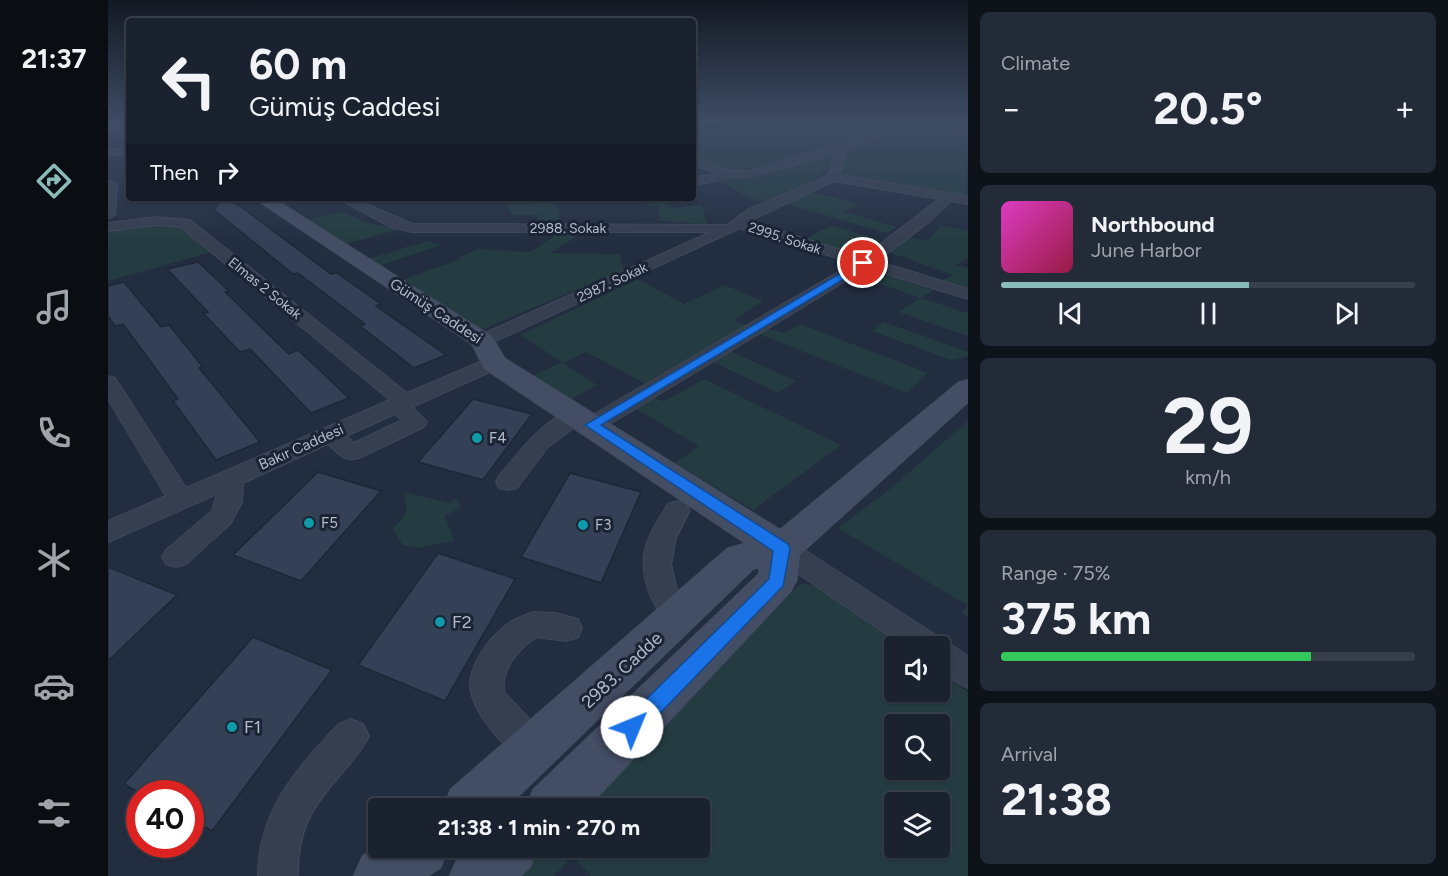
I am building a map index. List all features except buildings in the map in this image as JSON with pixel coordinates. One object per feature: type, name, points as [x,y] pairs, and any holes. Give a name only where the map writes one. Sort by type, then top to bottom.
[{"type":"street","points":[[701,164],[731,174]]},
{"type":"street","points":[[696,181],[731,174],[751,174],[786,164]]},
{"type":"street","points":[[837,164],[832,177],[968,200]]},
{"type":"street","name":"2987. Sokak","points":[[488,352],[735,225],[752,213],[832,177]]},
{"type":"street","points":[[108,215],[113,185]]},
{"type":"street","points":[[508,482],[539,443],[863,263],[924,219],[949,196]]},
{"type":"street","name":"Gümüş Caddesi","points":[[266,201],[584,420],[782,549]]},
{"type":"street","name":"2988. Sokak","points":[[349,201],[405,227],[735,225]]},
{"type":"street","name":"Elmas 2 Sokak","points":[[108,227],[157,221],[185,223],[401,403]]},
{"type":"street","name":"2995. Sokak","points":[[735,225],[968,294]]},
{"type":"street","name":"Bakır Caddesi","points":[[108,532],[401,403],[488,352]]},
{"type":"street","points":[[108,382],[182,500]]},
{"type":"street","name":"2983. Cadde","points":[[481,798],[535,751],[741,558],[782,549],[968,388]]},
{"type":"street","points":[[176,557],[222,516],[228,506],[231,478]]},
{"type":"street","points":[[677,510],[663,536],[656,561],[656,573],[660,589],[681,615]]},
{"type":"street","points":[[562,798],[777,581],[782,549],[913,636]]},
{"type":"street","points":[[535,751],[490,699],[485,683],[496,658],[527,628],[538,625],[567,628]]},
{"type":"street","points":[[950,662],[968,674]]},
{"type":"street","points":[[278,876],[278,843],[290,812],[312,779],[351,736]]},
{"type":"street","points":[[382,876],[407,858]]},
{"type":"street","points":[[478,876],[499,858]]},
{"type":"green space","points":[[708,164],[776,164],[744,172],[730,171]]},
{"type":"green space","points":[[797,164],[831,164],[804,187],[780,198],[769,200],[759,201],[749,198],[722,181],[739,176],[750,177]]},
{"type":"green space","points":[[844,164],[967,164],[966,198],[838,174]]},
{"type":"green space","points":[[809,191],[859,204],[844,212],[897,227],[887,233],[783,203]]},
{"type":"green space","points":[[526,201],[547,201],[558,208],[560,222],[537,220],[537,215],[512,215],[506,205],[531,204]]},
{"type":"green space","points":[[641,201],[661,201],[673,208],[702,205],[707,224],[660,221],[659,206],[649,206]]},
{"type":"green space","points":[[342,212],[369,223],[400,229],[343,245],[304,220]]},
{"type":"green space","points":[[172,221],[219,250],[108,281],[108,227]]},
{"type":"green space","points":[[933,223],[968,231],[968,258],[955,265],[968,268],[968,290],[939,282],[953,275],[886,251],[910,238],[928,240],[940,227]]},
{"type":"green space","points":[[831,225],[880,240],[858,257],[804,240]]},
{"type":"green space","points":[[560,232],[582,233],[551,253],[620,254],[624,270],[582,291],[578,289],[483,329],[481,334],[399,281],[461,259],[459,257],[479,249],[531,252]]},
{"type":"green space","points":[[428,241],[441,245],[376,267],[365,260]]},
{"type":"green space","points":[[867,274],[890,276],[933,290],[921,298],[968,313],[968,336],[899,312],[920,298],[861,277]]},
{"type":"green space","points":[[638,279],[684,304],[725,285],[763,301],[734,320],[746,326],[644,383],[586,352],[563,363],[597,385],[570,400],[533,376],[562,362],[520,335]]},
{"type":"green space","points":[[884,322],[968,352],[968,356],[951,360],[872,331]]},
{"type":"green space","points":[[800,324],[928,373],[907,393],[757,333],[765,328],[784,333]]},
{"type":"green space","points":[[728,350],[796,381],[778,393],[711,361]]},
{"type":"green space","points":[[704,379],[841,445],[753,510],[675,463],[699,446],[633,407],[648,397],[665,401]]},
{"type":"green space","points":[[968,421],[968,616],[962,613],[967,605],[838,528],[890,489]]},
{"type":"green space","points":[[404,492],[450,503],[456,498],[461,507],[445,516],[454,541],[418,548],[403,545],[392,528],[398,524],[407,510]]},
{"type":"green space","points":[[799,585],[816,586],[888,636],[884,636],[884,702],[950,702],[950,680],[968,692],[968,876],[591,876],[574,858],[710,858],[710,798],[587,798]]},
{"type":"green space","points":[[528,858],[570,858],[554,876],[509,876]]},
{"type":"place","name":"F4","points":[[477,438]]},
{"type":"place","name":"F5","points":[[309,523]]},
{"type":"place","name":"F3","points":[[583,525]]},
{"type":"place","name":"F2","points":[[440,622]]},
{"type":"place","name":"F1","points":[[232,727]]},
{"type":"route","points":[[632,727],[777,581],[782,549],[592,425],[817,289],[849,274],[863,263]]}]
